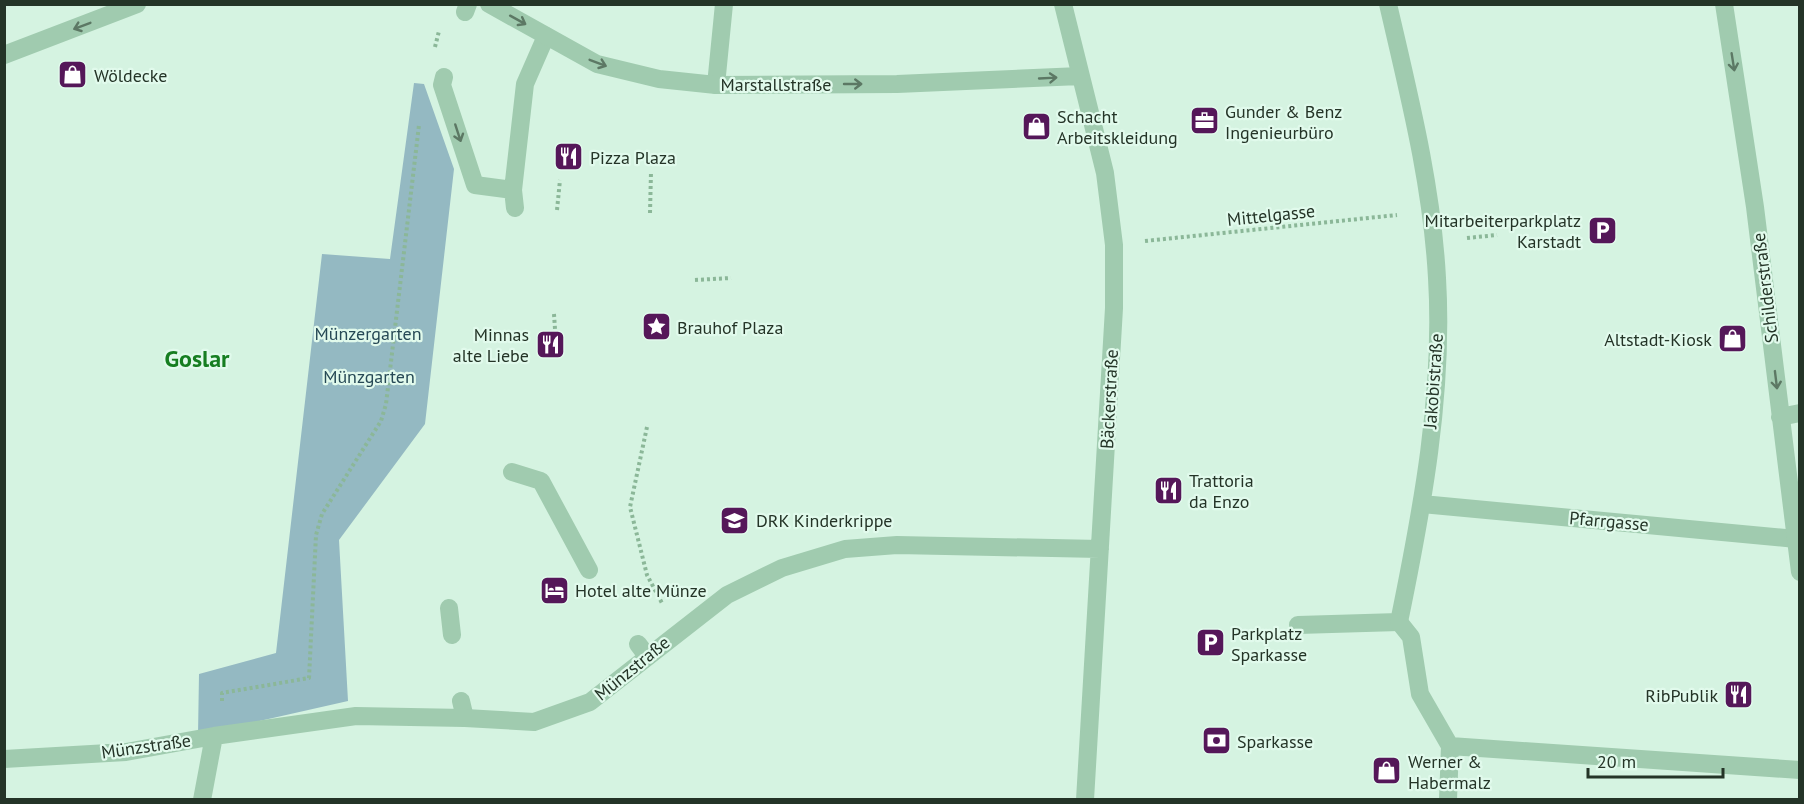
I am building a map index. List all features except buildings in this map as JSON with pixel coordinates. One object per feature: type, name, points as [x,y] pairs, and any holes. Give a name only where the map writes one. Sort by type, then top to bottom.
[{"type":"street","points":[[4,55],[137,4]]},
{"type":"street","name":"Marstallstraße","points":[[489,4],[597,64],[659,79],[716,85],[897,84],[1080,76]]},
{"type":"street","points":[[716,85],[724,4]]},
{"type":"street","name":"Bäckerstraße","points":[[1063,4],[1080,76],[1093,117],[1114,245],[1114,309],[1086,800]]},
{"type":"street","name":"Jakobistraße","points":[[1388,4],[1420,148],[1437,279],[1437,348],[1422,504],[1399,622]]},
{"type":"street","name":"Schilderstraße","points":[[1724,4],[1755,207],[1800,572]]},
{"type":"street","points":[[444,77],[442,85],[475,185],[514,199],[525,84],[546,36]]},
{"type":"street","points":[[1780,417],[1800,413]]},
{"type":"street","points":[[512,472],[541,482],[589,570]]},
{"type":"street","name":"Pfarrgasse","points":[[1422,504],[1796,539]]},
{"type":"street","name":"Münzstraße","points":[[4,759],[126,752],[214,736],[356,716],[463,709],[534,722],[590,702],[642,650],[678,632],[727,595],[782,568],[845,549],[897,545],[1100,549]]},
{"type":"street","points":[[449,608],[452,635]]},
{"type":"street","points":[[1298,625],[1399,622],[1411,638],[1420,694],[1450,746],[1448,800]]},
{"type":"street","points":[[202,800],[214,736]]},
{"type":"street","points":[[1450,746],[1800,770]]},
{"type":"path","points":[[433,52],[442,21]]},
{"type":"path","points":[[255,688],[309,678],[316,535],[322,514],[381,421],[386,404],[420,119]]},
{"type":"path","points":[[650,213],[651,172]]},
{"type":"path","points":[[557,210],[560,180]]},
{"type":"path","name":"Mittelgasse","points":[[1114,245],[1430,212]]},
{"type":"path","points":[[695,280],[731,278]]},
{"type":"path","points":[[555,314],[555,329]]},
{"type":"path","points":[[647,428],[630,507],[647,575],[678,632]]},
{"type":"green space","name":"Münzgarten","points":[[414,83],[424,84],[454,169],[425,424],[339,540],[348,701],[198,735],[199,674],[276,653],[322,254],[390,259]]},
{"type":"place","name":"Wöldecke","points":[[73,75]]},
{"type":"place","name":"Gunder & Benz Ingenieurbüro","points":[[1204,121]]},
{"type":"place","name":"Schacht Arbeitskleidung","points":[[1036,126]]},
{"type":"place","name":"Pizza Plaza","points":[[569,157]]},
{"type":"place","name":"Mitarbeiterparkplatz Karstadt","points":[[1602,230]]},
{"type":"place","name":"Brauhof Plaza","points":[[656,327]]},
{"type":"place","name":"Altstadt-Kiosk","points":[[1733,339]]},
{"type":"place","name":"Minnas alte Liebe","points":[[550,344]]},
{"type":"place","name":"Trattoria da Enzo","points":[[1168,490]]},
{"type":"place","name":"DRK Kinderkrippe","points":[[735,520]]},
{"type":"place","name":"Hotel alte Münze","points":[[554,590]]},
{"type":"place","name":"Parkplatz Sparkasse","points":[[1210,643]]},
{"type":"place","name":"RibPublik","points":[[1739,695]]},
{"type":"place","name":"Sparkasse","points":[[1216,741]]},
{"type":"place","name":"Werner & Habermalz","points":[[1387,771]]},
{"type":"district","name":"Goslar","points":[[197,358]]},
{"type":"park label","name":"Münzergarten","points":[[368,333]]}]
